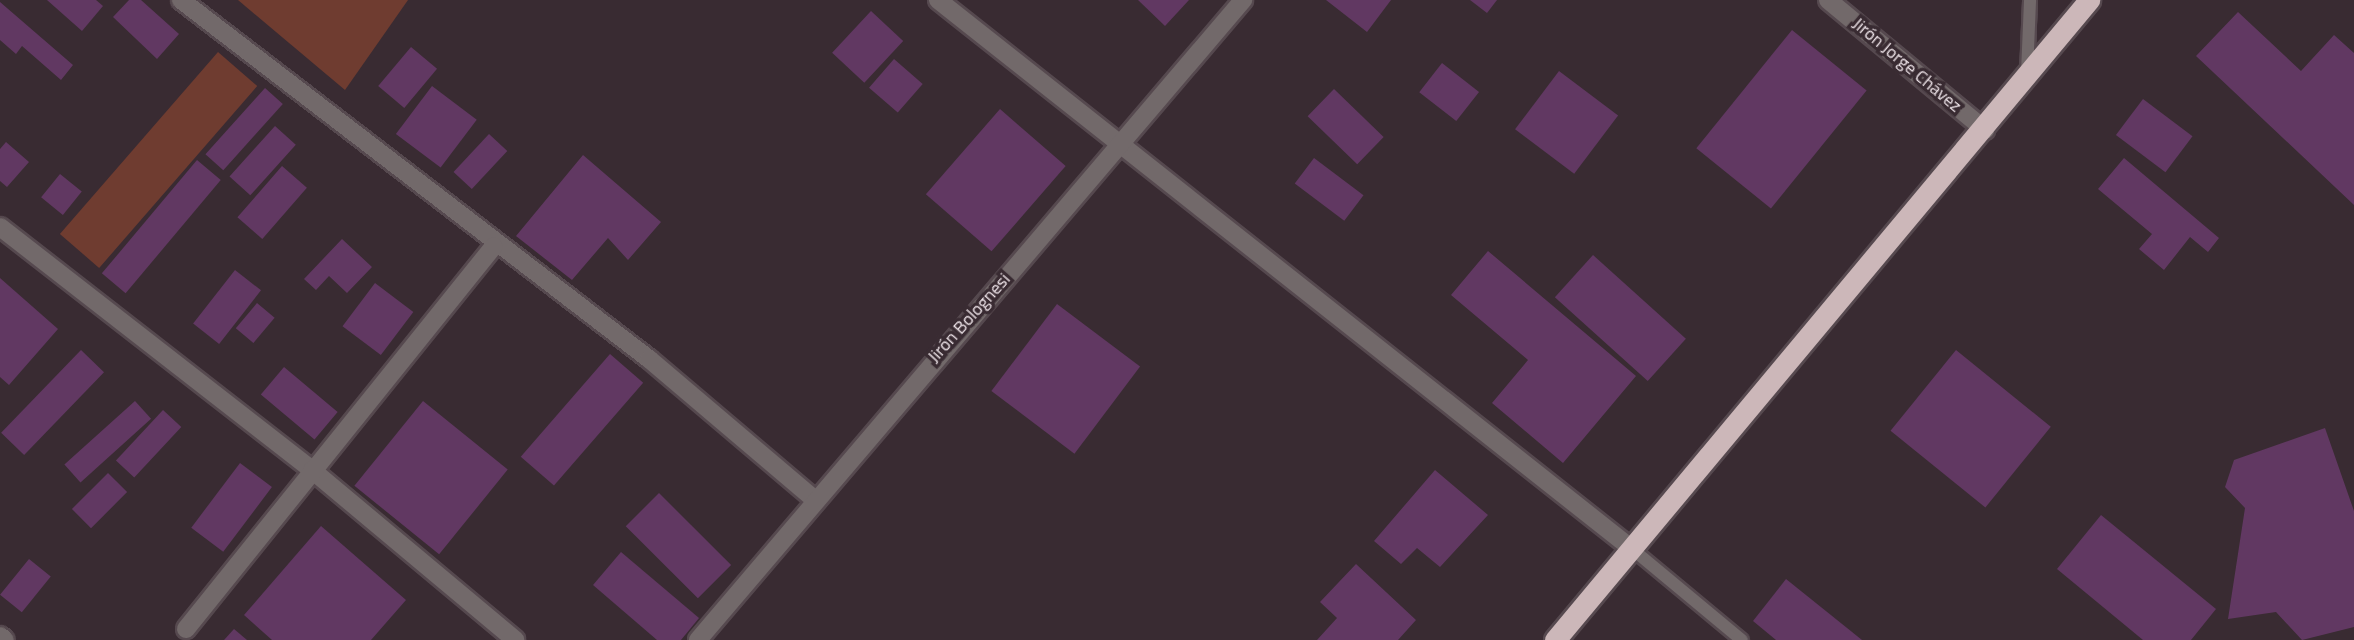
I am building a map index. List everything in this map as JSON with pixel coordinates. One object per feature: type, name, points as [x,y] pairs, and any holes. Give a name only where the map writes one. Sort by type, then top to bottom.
[{"type":"highway","points":[[1555,640],[1985,130],[2027,74],[2089,0]]},
{"type":"street","points":[[181,0],[495,246],[649,359],[815,500]]},
{"type":"street","points":[[938,0],[1631,548]]},
{"type":"street","name":"Jirón Bolognesi","points":[[698,640],[945,344],[1125,147],[1243,0]]},
{"type":"street","name":"Jirón Jorge Chávez","points":[[1828,0],[1985,130]]},
{"type":"street","points":[[0,227],[312,470],[515,640]]},
{"type":"street","points":[[186,629],[495,246]]},
{"type":"street","points":[[0,636],[5,640]]},
{"type":"lane","points":[[2027,74],[2030,0]]},
{"type":"lane","points":[[1631,548],[1742,640]]},
{"type":"shaded area","points":[[238,0],[408,0],[345,90]]},
{"type":"shaded area","points":[[218,52],[257,86],[99,268],[60,234]]},
{"type":"building","points":[[47,0],[96,0],[103,6],[82,31]]},
{"type":"building","points":[[129,0],[141,0],[179,34],[157,59],[113,17]]},
{"type":"building","points":[[1138,0],[1189,0],[1165,26]]},
{"type":"building","points":[[1326,0],[1391,0],[1367,32]]},
{"type":"building","points":[[1470,0],[1497,0],[1487,13]]},
{"type":"building","points":[[0,2],[73,65],[61,80],[22,46],[16,54],[0,40]]},
{"type":"building","points":[[871,11],[903,41],[864,83],[832,53]]},
{"type":"building","points":[[2238,12],[2301,71],[2334,35],[2354,53],[2354,205],[2196,56]]},
{"type":"building","points":[[1792,30],[1867,90],[1771,209],[1696,148]]},
{"type":"building","points":[[411,47],[437,69],[404,108],[378,86]]},
{"type":"building","points":[[894,59],[923,84],[898,113],[869,88]]},
{"type":"building","points":[[1442,63],[1479,92],[1456,121],[1419,92]]},
{"type":"building","points":[[1559,71],[1618,116],[1574,174],[1515,129]]},
{"type":"building","points":[[432,86],[477,120],[441,168],[396,134]]},
{"type":"building","points":[[265,88],[283,104],[223,170],[205,154]]},
{"type":"building","points":[[1334,89],[1384,137],[1357,164],[1308,116]]},
{"type":"building","points":[[2143,99],[2193,136],[2165,172],[2116,135]]},
{"type":"building","points":[[1000,109],[1066,166],[992,251],[926,194]]},
{"type":"building","points":[[275,126],[296,145],[250,195],[229,177]]},
{"type":"building","points":[[489,134],[507,151],[472,189],[454,172]]},
{"type":"building","points":[[6,142],[29,162],[7,187],[0,181],[0,149]]},
{"type":"building","points":[[583,155],[661,222],[628,260],[608,238],[572,280],[516,236]]},
{"type":"building","points":[[1314,158],[1364,195],[1344,221],[1295,184]]},
{"type":"building","points":[[2124,158],[2219,238],[2208,252],[2190,237],[2164,270],[2139,249],[2152,234],[2098,189]]},
{"type":"building","points":[[197,160],[221,180],[126,293],[102,273]]},
{"type":"building","points":[[282,166],[307,188],[262,239],[237,217]]},
{"type":"building","points":[[60,174],[82,192],[63,215],[41,197]]},
{"type":"building","points":[[342,239],[372,267],[347,293],[329,276],[316,290],[304,279]]},
{"type":"building","points":[[1488,251],[1636,376],[1563,463],[1492,403],[1528,360],[1451,295]]},
{"type":"building","points":[[1593,255],[1686,339],[1648,381],[1555,297]]},
{"type":"building","points":[[235,270],[261,290],[219,344],[193,324]]},
{"type":"building","points":[[0,278],[58,329],[9,385],[0,377]]},
{"type":"building","points":[[375,283],[413,312],[381,355],[343,326]]},
{"type":"building","points":[[257,303],[275,318],[253,343],[236,328]]},
{"type":"building","points":[[1057,304],[1140,367],[1074,454],[991,391]]},
{"type":"building","points":[[81,350],[104,372],[24,455],[1,433]]},
{"type":"building","points":[[1956,350],[2051,427],[1985,508],[1891,431]]},
{"type":"building","points":[[610,354],[643,383],[554,486],[521,457]]},
{"type":"building","points":[[284,367],[338,412],[314,440],[261,395]]},
{"type":"building","points":[[135,401],[151,419],[80,482],[64,465]]},
{"type":"building","points":[[423,401],[508,470],[439,554],[354,486]]},
{"type":"building","points":[[163,410],[181,427],[134,478],[116,460]]},
{"type":"building","points":[[2325,428],[2354,511],[2354,627],[2302,640],[2276,612],[2228,619],[2245,508],[2225,487],[2234,460]]},
{"type":"building","points":[[240,463],[272,487],[223,552],[191,528]]},
{"type":"building","points":[[1435,470],[1488,515],[1440,567],[1417,548],[1401,564],[1374,541]]},
{"type":"building","points":[[108,473],[127,492],[91,528],[72,509]]},
{"type":"building","points":[[659,493],[731,565],[698,598],[626,526]]},
{"type":"building","points":[[2101,515],[2216,609],[2191,640],[2143,640],[2057,569]]},
{"type":"building","points":[[321,526],[406,600],[371,640],[272,640],[244,615]]},
{"type":"building","points":[[621,552],[699,618],[681,640],[657,640],[593,585]]},
{"type":"building","points":[[29,559],[51,577],[22,612],[0,595]]},
{"type":"building","points":[[1356,564],[1416,620],[1398,640],[1317,640],[1337,618],[1320,602]]},
{"type":"building","points":[[1786,579],[1862,640],[1776,640],[1753,621]]},
{"type":"building","points":[[234,629],[247,640],[224,640]]}]
